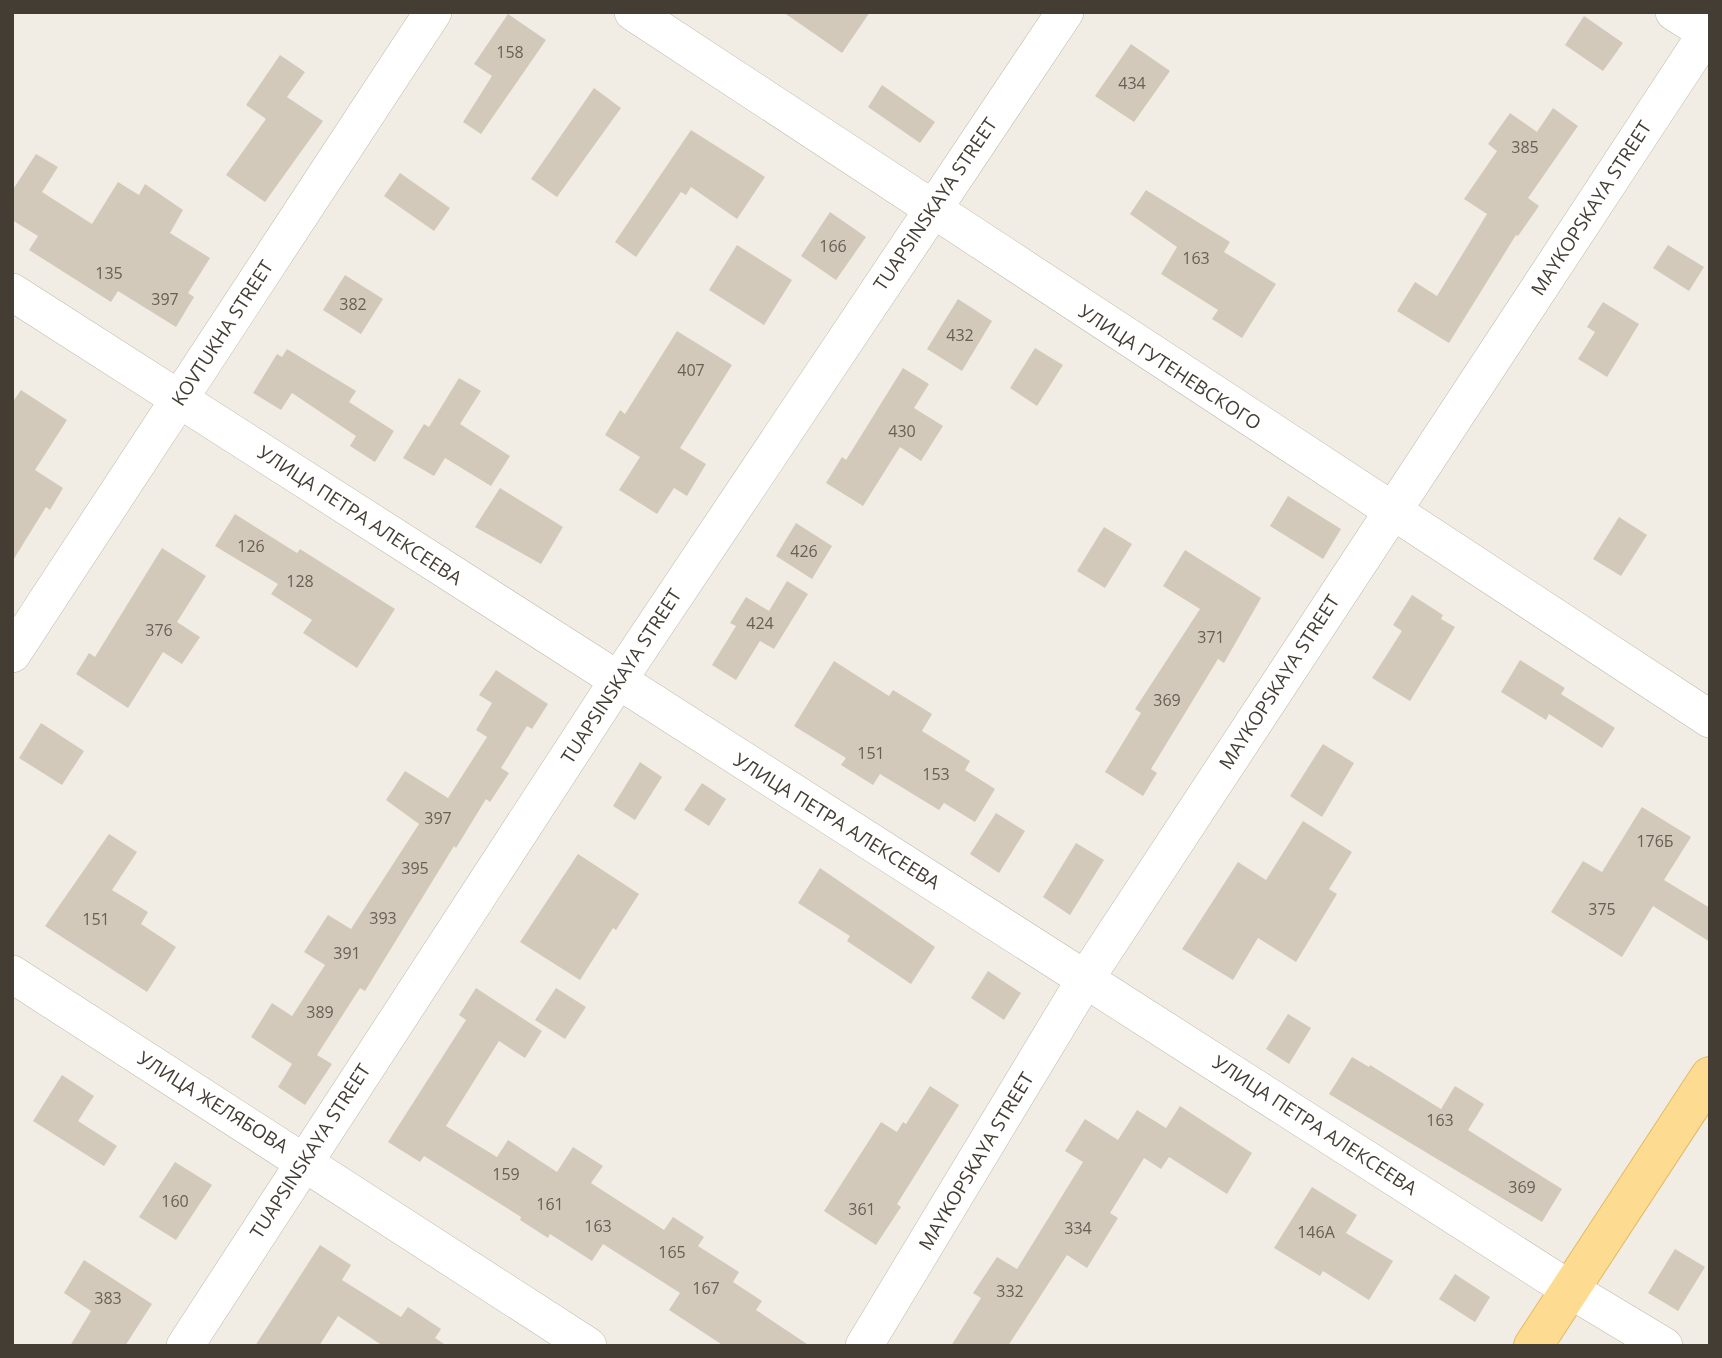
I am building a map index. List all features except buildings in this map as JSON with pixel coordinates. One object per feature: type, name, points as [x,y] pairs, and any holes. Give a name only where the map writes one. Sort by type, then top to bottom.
[{"type":"main road","points":[[1533,1346],[1710,1076]]},
{"type":"street","name":"KOVTUKHA STREET","points":[[12,654],[433,12]]},
{"type":"street","name":"УЛИЦА ГУТЕНЕВСКОГО","points":[[633,12],[1390,512],[1710,719]]},
{"type":"street","name":"TUAPSINSKAYA STREET","points":[[185,1346],[617,682],[930,210],[1065,12]]},
{"type":"street","points":[[1674,12],[1709,32]]},
{"type":"street","name":"MAYKOPSKAYA STREET","points":[[864,1346],[1086,978],[1390,512],[1709,32]]},
{"type":"street","name":"УЛИЦА ПЕТРА АЛЕКСЕЕВА","points":[[12,292],[617,682],[1086,978],[1569,1289],[1664,1346]]},
{"type":"street","name":"УЛИЦА ЖЕЛЯБОВА","points":[[12,974],[304,1160],[588,1346]]}]
